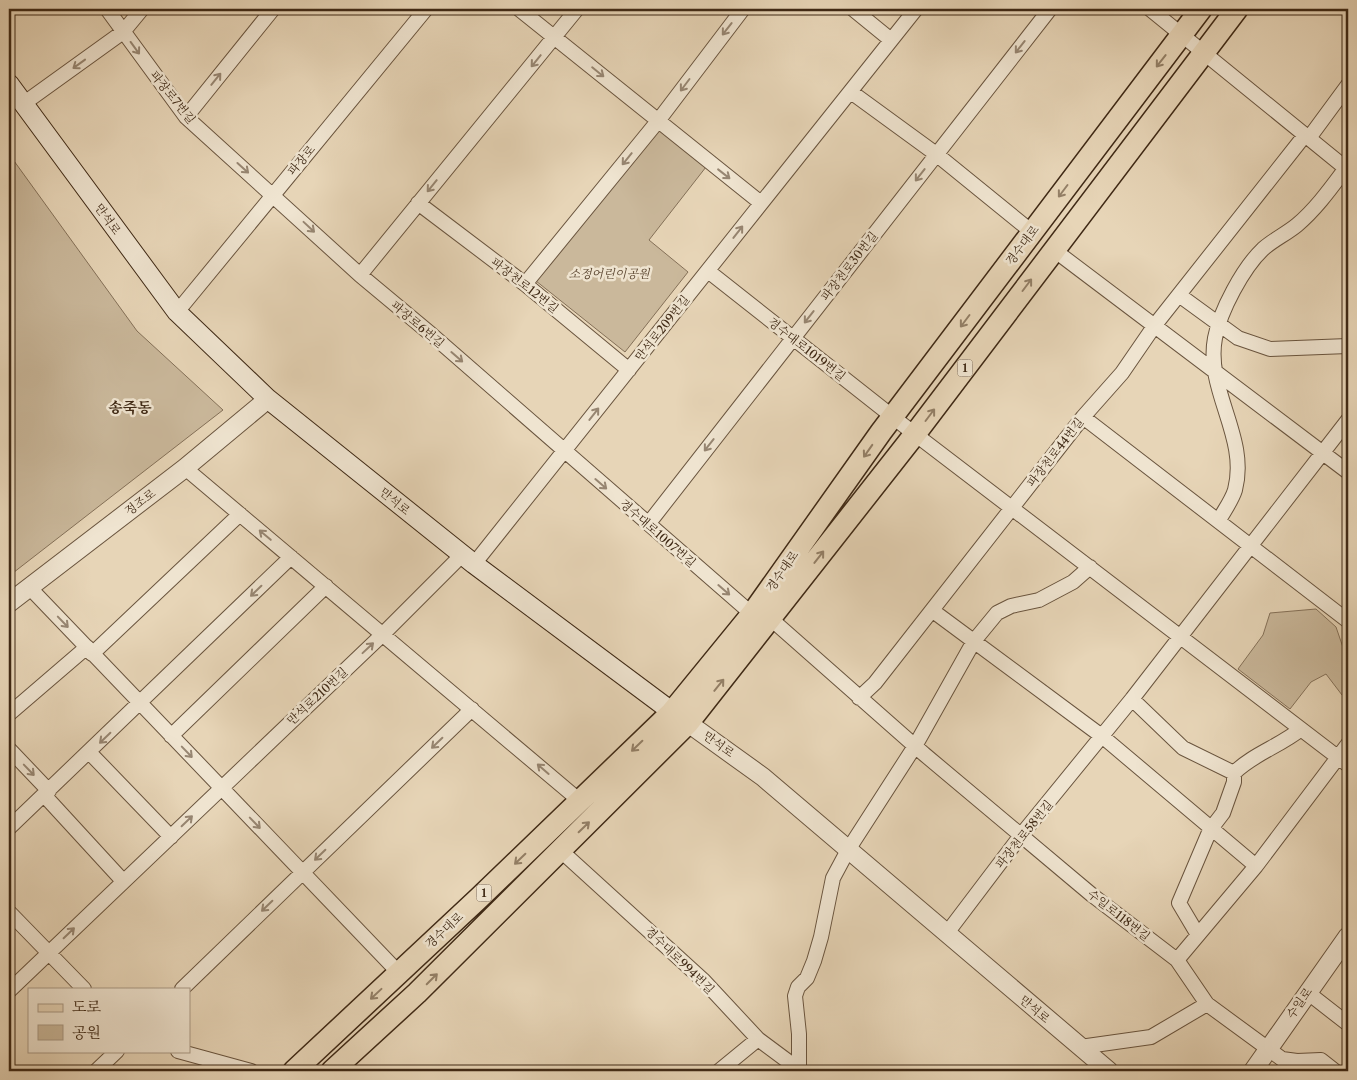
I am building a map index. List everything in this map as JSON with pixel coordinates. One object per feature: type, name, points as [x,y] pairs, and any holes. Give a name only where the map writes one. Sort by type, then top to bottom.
[{"type":"main road","name":"경수대로","points":[[294,1071],[616,766],[680,718],[734,667],[755,620],[905,426],[1032,232],[1201,9]]},
{"type":"main road","name":"경수대로","points":[[332,1071],[417,993],[630,782],[905,426],[1054,250],[1237,9]]},
{"type":"main road","name":"만석로","points":[[9,84],[177,312],[268,399],[468,560],[680,718]]},
{"type":"main road","points":[[734,667],[729,662],[755,620]]},
{"type":"main road","points":[[616,766],[630,782]]},
{"type":"street","name":"파장로7번길","points":[[107,9],[186,117],[273,194]]},
{"type":"street","points":[[24,104],[123,32],[142,9]]},
{"type":"street","points":[[186,117],[273,9]]},
{"type":"street","name":"파장로","points":[[177,312],[426,9]]},
{"type":"street","points":[[519,9],[761,203]]},
{"type":"street","points":[[360,275],[577,9]]},
{"type":"street","points":[[525,284],[658,121],[743,9]]},
{"type":"street","points":[[853,9],[891,40]]},
{"type":"street","name":"만석로209번길","points":[[468,560],[564,452],[916,9]]},
{"type":"street","name":"파장천로30번길","points":[[649,523],[1050,9]]},
{"type":"street","points":[[1150,9],[1347,169],[1326,196],[1296,225],[1262,249],[1241,276],[1219,322],[1214,340],[1215,373],[1236,445],[1238,468],[1235,491],[1219,520]]},
{"type":"street","name":"파장천로44번길","points":[[859,698],[875,683],[933,611],[1012,506],[1083,417],[1122,373],[1179,294],[1348,85]]},
{"type":"street","points":[[851,92],[936,154],[1032,232]]},
{"type":"street","name":"파장로6번길","points":[[273,194],[360,275],[432,335],[564,452]]},
{"type":"street","name":"파장천로12번길","points":[[418,203],[525,284],[629,370]]},
{"type":"street","points":[[1054,250],[1348,472]]},
{"type":"street","name":"경수대로1019번길","points":[[708,271],[905,426],[1344,761]]},
{"type":"street","points":[[1179,294],[1238,338],[1270,348],[1348,346]]},
{"type":"street","name":"정조로","points":[[9,603],[185,468],[268,399]]},
{"type":"street","points":[[1083,417],[1348,621]]},
{"type":"street","name":"파장천로58번길","points":[[946,933],[1022,834],[1103,737],[1348,420]]},
{"type":"street","name":"경수대로1007번길","points":[[564,452],[649,523],[755,620],[859,698],[915,746]]},
{"type":"street","points":[[185,468],[580,801]]},
{"type":"street","points":[[9,714],[90,651],[240,514]]},
{"type":"street","points":[[9,828],[291,557]]},
{"type":"street","name":"만석로210번길","points":[[9,991],[382,635],[468,560]]},
{"type":"street","points":[[848,850],[915,746],[974,640],[997,613],[1011,606],[1039,600],[1073,582],[1090,567]]},
{"type":"street","points":[[172,736],[326,586]]},
{"type":"street","points":[[29,587],[399,973]]},
{"type":"street","points":[[933,611],[1103,737],[1210,830],[1256,866]]},
{"type":"street","points":[[1132,699],[1183,748],[1234,773]]},
{"type":"street","points":[[183,988],[472,709]]},
{"type":"street","name":"만석로","points":[[680,718],[763,778],[1108,1071]]},
{"type":"street","points":[[1198,935],[1179,904],[1210,830],[1223,813],[1234,782],[1234,773],[1245,762],[1285,742],[1301,729]]},
{"type":"street","points":[[1177,960],[1344,761],[1348,744]]},
{"type":"street","name":"수일로118번길","points":[[915,746],[1092,894],[1177,960],[1206,1004],[1267,1050],[1282,1059],[1297,1061],[1321,1060],[1336,1071]]},
{"type":"street","points":[[9,749],[123,881]]},
{"type":"street","points":[[89,752],[170,837]]},
{"type":"street","name":"경수대로994번길","points":[[560,850],[704,981],[758,1039],[800,1070]]},
{"type":"street","name":"경수대로994번길","points":[[800,1070],[799,1034],[794,996],[798,987],[807,978],[814,961],[821,938],[833,878],[848,850]]},
{"type":"street","points":[[9,912],[83,988]]},
{"type":"street","name":"수일로","points":[[1253,1071],[1348,936]]},
{"type":"street","points":[[1307,992],[1348,1024]]},
{"type":"street","points":[[1080,1047],[1151,1037],[1206,1004]]},
{"type":"street","points":[[719,1071],[758,1039]]},
{"type":"street","points":[[96,1071],[116,1052]]},
{"type":"street","points":[[182,1052],[251,1071]]},
{"type":"green space","name":"소정어린이공원","points":[[656,127],[706,167],[649,240],[688,272],[625,352],[536,281]]},
{"type":"green space","points":[[9,154],[137,331],[223,410],[9,576]]},
{"type":"green space","points":[[1316,609],[1336,627],[1348,662],[1348,692],[1342,695],[1326,674],[1311,682],[1290,709],[1238,669],[1263,635],[1270,613]]},
{"type":"district","name":"송죽동","points":[[130,407]]}]
